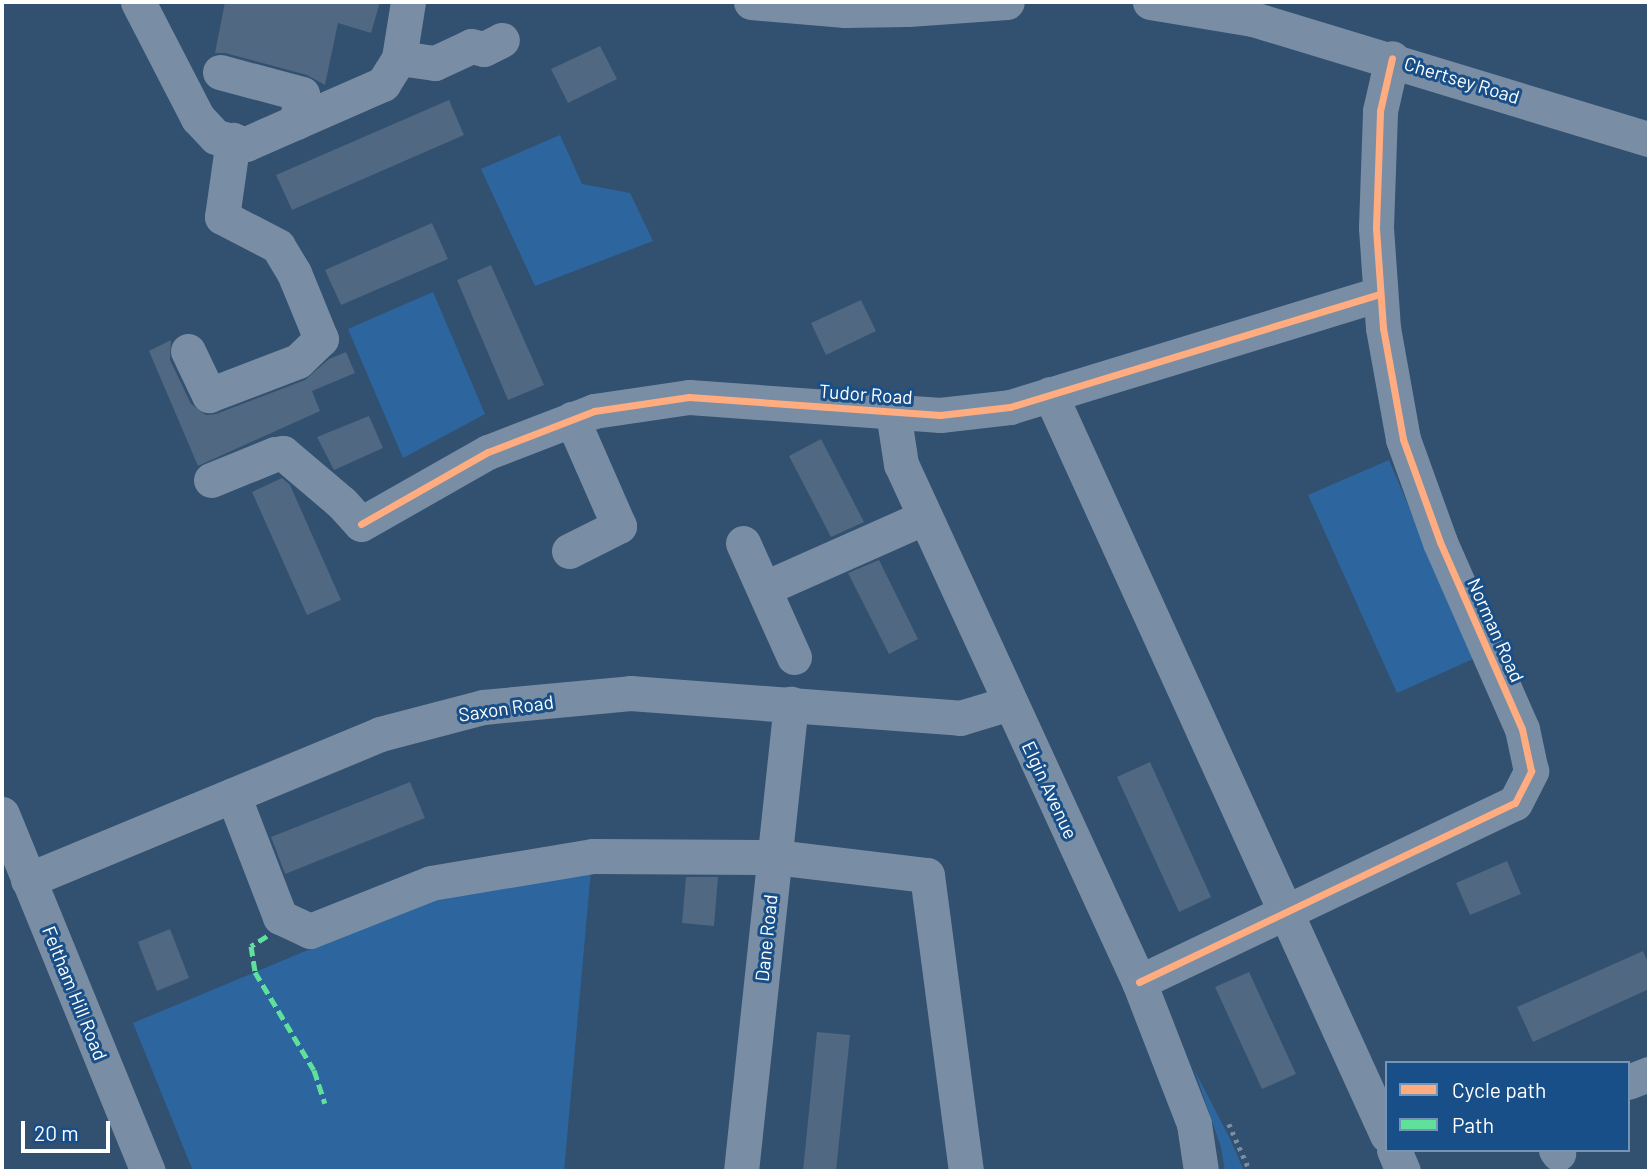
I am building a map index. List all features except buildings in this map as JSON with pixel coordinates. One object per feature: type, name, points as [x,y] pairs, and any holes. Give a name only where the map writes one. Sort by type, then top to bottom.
[{"type":"street","points":[[138,2],[198,118],[216,137],[246,144],[383,84],[399,58],[408,2]]},
{"type":"street","points":[[751,2],[839,10],[883,10],[1007,2]]},
{"type":"street","name":"Chertsey Road","points":[[1150,2],[1253,19],[1392,58],[1649,139]]},
{"type":"street","points":[[399,58],[435,63],[471,46],[484,49],[502,40]]},
{"type":"street","name":"Norman Road","points":[[1139,982],[1515,803],[1531,771],[1522,729],[1440,542],[1403,439],[1382,328],[1376,227],[1380,111],[1392,58]]},
{"type":"street","points":[[220,72],[302,94],[296,122]]},
{"type":"street","points":[[188,351],[209,395],[298,361],[321,339],[294,273],[278,246],[222,217],[233,141]]},
{"type":"street","name":"Tudor Road","points":[[211,480],[283,453],[342,503],[361,524],[488,452],[594,411],[689,397],[940,415],[1010,407],[1380,294]]},
{"type":"street","points":[[1050,394],[1385,1131]]},
{"type":"street","name":"Elgin Avenue","points":[[893,412],[901,464],[1139,982],[1194,1124],[1201,1171]]},
{"type":"street","points":[[569,551],[619,526],[572,419]]},
{"type":"street","points":[[765,588],[925,517]]},
{"type":"street","points":[[743,543],[794,657]]},
{"type":"street","name":"Saxon Road","points":[[28,880],[380,734],[483,707],[630,694],[960,718],[1010,703]]},
{"type":"street","name":"Dane Road","points":[[741,1171],[791,704]]},
{"type":"street","points":[[233,795],[280,917],[310,931],[430,883],[593,856],[775,857],[927,875],[965,1171]]},
{"type":"street","name":"Feltham Hill Road","points":[[2,814],[148,1171]]},
{"type":"street","points":[[1630,1081],[1649,1074]]},
{"type":"street","points":[[1395,1152],[1404,1171]]},
{"type":"shaded area","points":[[560,135],[582,184],[630,193],[653,241],[535,286],[481,169]]},
{"type":"shaded area","points":[[433,292],[485,414],[403,458],[348,329]]},
{"type":"shaded area","points":[[1389,460],[1473,659],[1397,693],[1308,495]]},
{"type":"shaded area","points":[[591,870],[564,1171],[193,1171],[133,1023],[418,904]]},
{"type":"shaded area","points":[[1194,1069],[1244,1171],[1225,1171],[1221,1147]]},
{"type":"marked path","points":[[267,936],[251,946],[255,972],[314,1070],[325,1103]]},
{"type":"cycle path","points":[[1139,982],[1515,803],[1531,771],[1522,729],[1440,542],[1403,439],[1383,328],[1376,227],[1380,111],[1392,58]]},
{"type":"cycle path","points":[[361,524],[488,452],[594,411],[689,397],[940,415],[1010,407],[1380,294]]}]
